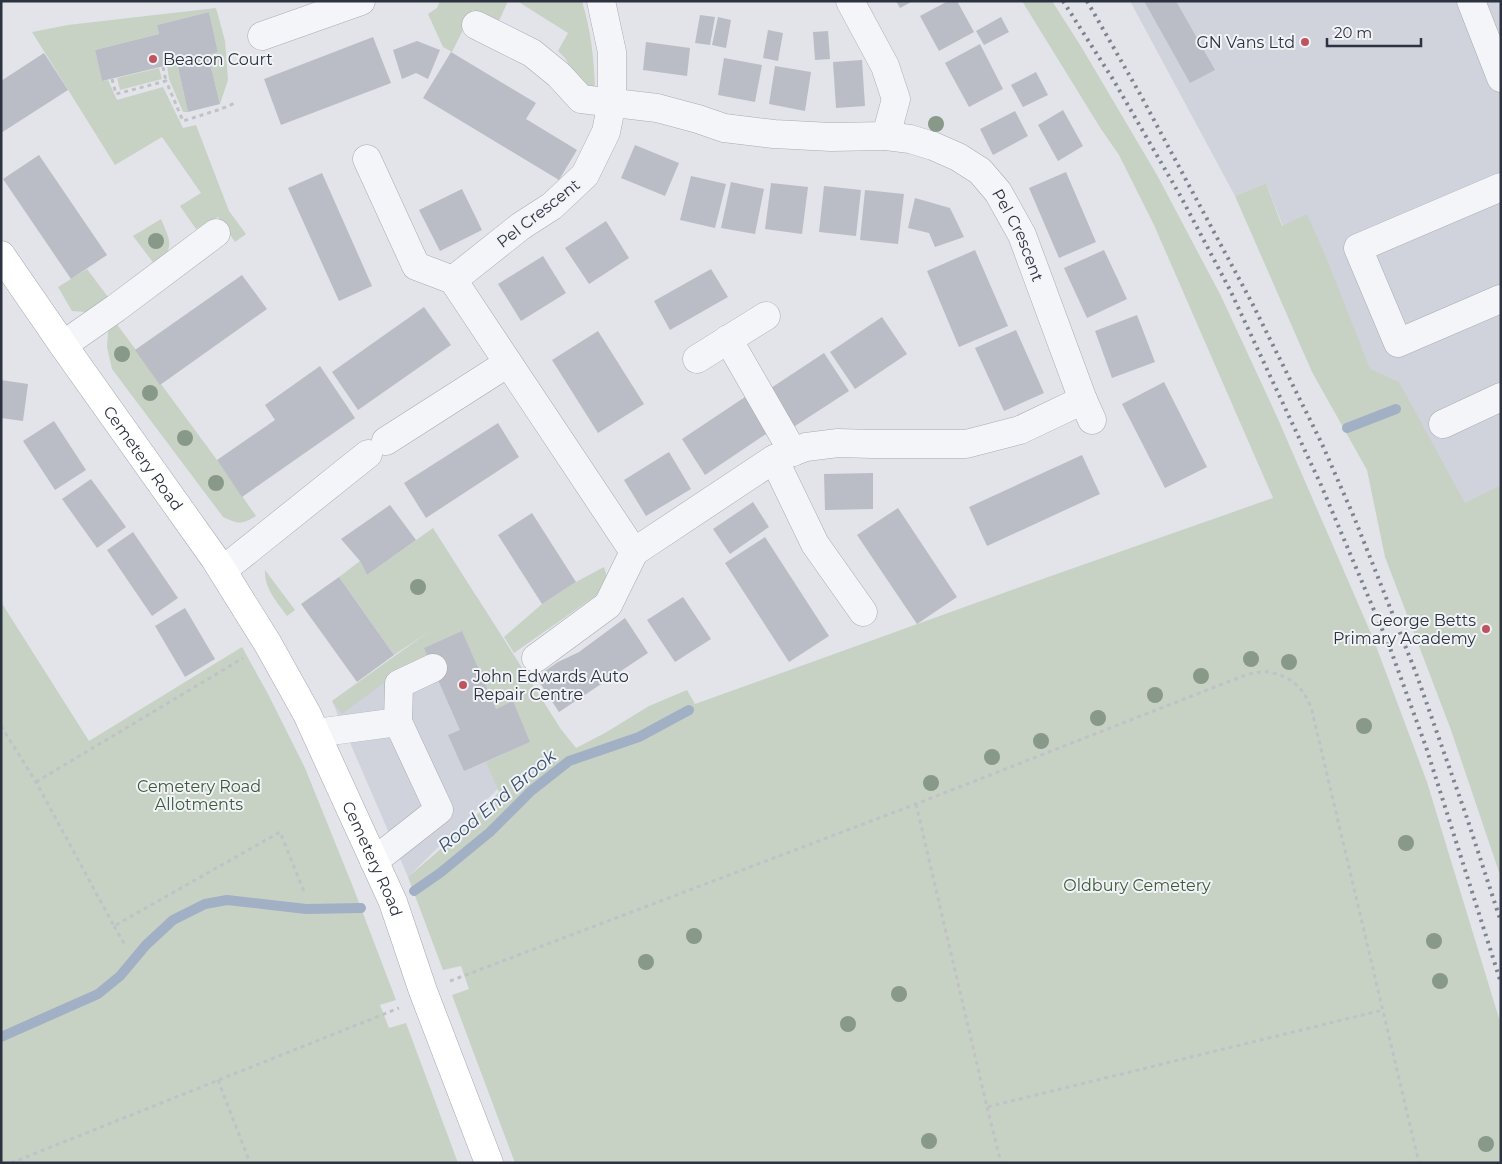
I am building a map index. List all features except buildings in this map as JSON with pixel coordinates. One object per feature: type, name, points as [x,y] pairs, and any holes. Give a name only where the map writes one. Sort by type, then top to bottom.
[{"type":"main road","name":"Cemetery Road","points":[[5,268],[222,570],[268,644],[316,733],[393,902],[423,992],[489,1163]]},
{"type":"street","points":[[262,36],[361,1]]},
{"type":"street","name":"Pel Crescent","points":[[453,280],[521,226],[552,206],[585,175],[606,132],[612,102],[612,52],[601,1]]},
{"type":"street","points":[[850,1],[885,66],[896,99],[886,136]]},
{"type":"street","points":[[1471,1],[1501,78]]},
{"type":"street","points":[[476,25],[532,52],[559,75],[581,99],[612,102]]},
{"type":"street","name":"Pel Crescent","points":[[612,102],[657,108],[724,128],[774,134],[831,137],[886,136],[910,139],[933,146],[958,157],[980,171],[998,192],[1022,235],[1087,410],[966,444],[838,443],[806,447],[784,456],[634,552]]},
{"type":"street","points":[[367,159],[416,266],[453,280],[634,552],[608,605],[536,658]]},
{"type":"street","points":[[1500,299],[1398,343],[1358,248],[1501,187]]},
{"type":"street","points":[[62,345],[139,292],[216,233]]},
{"type":"street","points":[[697,359],[766,316]]},
{"type":"street","points":[[728,338],[784,456],[815,544],[863,612]]},
{"type":"street","points":[[222,570],[377,448],[508,363]]},
{"type":"street","points":[[1443,424],[1501,397]]},
{"type":"street","points":[[374,861],[439,810],[398,722],[399,684],[433,668]]},
{"type":"street","points":[[316,733],[398,722]]},
{"type":"path","points":[[162,67],[183,121],[235,103]]},
{"type":"path","points":[[112,79],[116,94],[166,81]]},
{"type":"path","points":[[36,782],[268,644]]},
{"type":"path","points":[[11,1163],[401,1008],[423,992],[916,804],[1248,674],[1266,672],[1290,679],[1308,698],[1419,1163]]},
{"type":"path","points":[[1,726],[36,782],[126,947]]},
{"type":"path","points":[[916,804],[1001,1163]]},
{"type":"path","points":[[114,926],[280,832],[304,894]]},
{"type":"path","points":[[988,1107],[1383,1010]]},
{"type":"path","points":[[218,1080],[250,1163]]},
{"type":"shaded area","points":[[1130,1],[1501,1],[1501,485],[1425,525],[1345,385],[1266,183],[1235,196]]},
{"type":"shaded area","points":[[477,597],[560,728],[408,877],[332,701]]},
{"type":"green space","points":[[440,1],[508,1],[498,23],[473,10],[452,52],[443,47],[428,14],[437,8]]},
{"type":"green space","points":[[517,1],[582,1],[592,45],[595,89],[579,82],[565,58],[558,51],[568,33]]},
{"type":"green space","name":"Oldbury Cemetery","points":[[1022,1],[1052,1],[1157,175],[1221,296],[1278,419],[1373,638],[1427,782],[1501,1025],[1501,1163],[515,1163],[452,995],[469,989],[461,966],[443,970],[408,877],[457,835],[499,792],[486,762],[530,742],[513,702],[496,709],[462,631],[424,648],[430,661],[381,685],[342,714],[332,701],[433,629],[394,655],[339,577],[360,561],[367,575],[433,528],[560,728],[576,748],[649,706],[687,690],[695,704],[1273,498],[1154,225],[1119,155]]},
{"type":"green space","points":[[216,8],[225,41],[228,80],[220,104],[208,55],[218,52],[209,12],[157,25],[159,34],[95,50],[102,81],[108,80],[117,100],[163,87],[183,128],[196,125],[229,211],[246,234],[235,242],[218,217],[196,229],[180,206],[201,193],[162,137],[115,165],[32,32],[68,25]]},
{"type":"green space","points":[[177,63],[188,112],[183,112],[169,79],[167,66]]},
{"type":"green space","points":[[159,68],[162,79],[120,90],[117,78]]},
{"type":"green space","points":[[1266,183],[1282,226],[1307,214],[1370,369],[1399,382],[1465,503],[1501,485],[1501,878],[1451,730],[1385,557],[1367,470],[1312,372],[1235,196]]},
{"type":"green space","points":[[161,219],[169,239],[169,244],[166,254],[155,265],[133,236]]},
{"type":"green space","points":[[87,269],[108,297],[86,312],[72,311],[58,287]]},
{"type":"green space","points":[[116,323],[256,516],[247,521],[240,522],[223,517],[112,369],[107,347],[108,332]]},
{"type":"green space","points":[[604,567],[607,577],[601,592],[514,653],[504,637],[542,604]]},
{"type":"green space","points":[[265,570],[295,610],[287,616],[269,589]]},
{"type":"green space","name":"Cemetery Road Allotments","points":[[1,602],[89,741],[242,647],[305,768],[353,887],[396,1000],[380,1005],[389,1028],[406,1023],[458,1163],[1,1163]]},
{"type":"waterway","name":"Rood End Brook","points":[[1347,428],[1396,409]]},
{"type":"waterway","name":"Rood End Brook","points":[[414,891],[440,873],[490,832],[531,791],[569,761],[639,737],[689,710]]},
{"type":"waterway","name":"Rood End Brook","points":[[1,1037],[98,994],[120,976],[146,945],[173,920],[205,904],[227,900],[306,909],[361,908]]},
{"type":"railway","points":[[1063,1],[1114,81],[1181,197],[1230,290],[1321,485],[1390,648],[1426,747],[1501,983]]},
{"type":"railway","points":[[1087,1],[1140,94],[1252,303],[1322,444],[1354,517],[1416,673],[1501,922]]},
{"type":"place","name":"GN Vans Ltd","points":[[1305,42]]},
{"type":"place","name":"Beacon Court","points":[[153,59]]},
{"type":"place","name":"George Betts Primary Academy","points":[[1486,629]]},
{"type":"place","name":"John Edwards Auto Repair Centre","points":[[463,685]]}]
